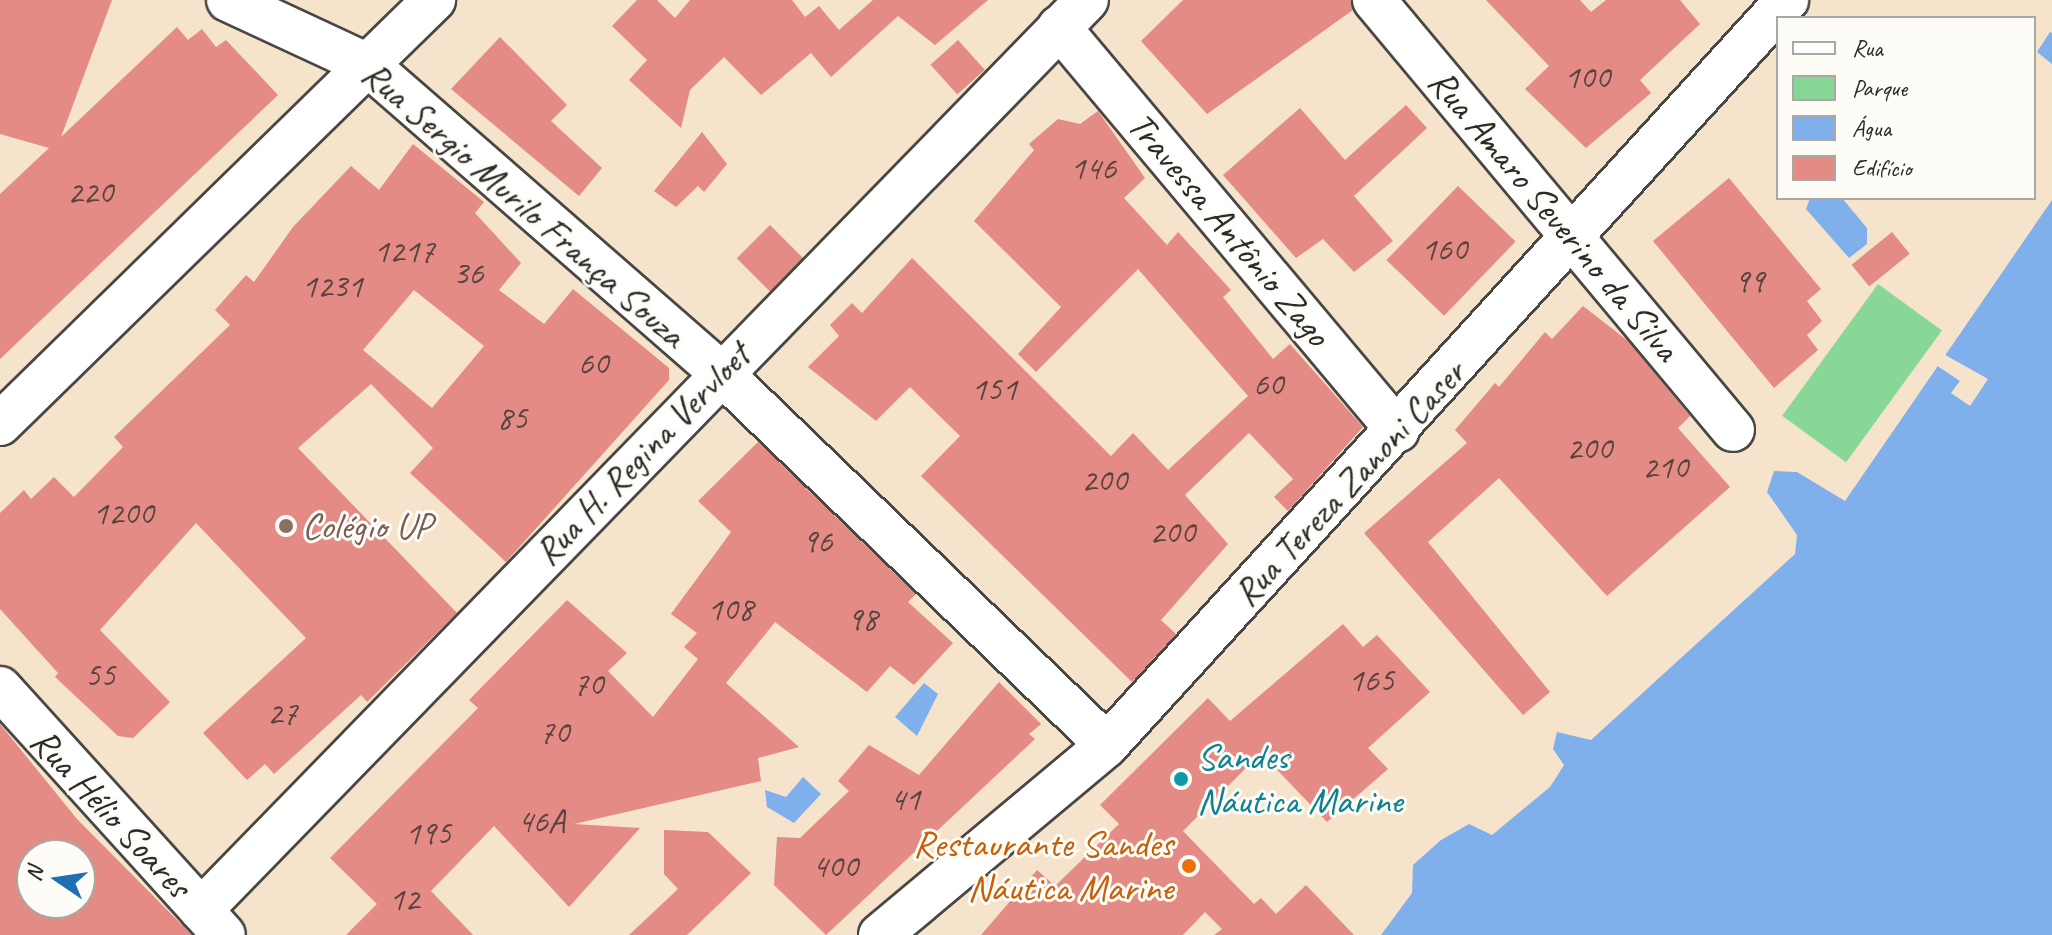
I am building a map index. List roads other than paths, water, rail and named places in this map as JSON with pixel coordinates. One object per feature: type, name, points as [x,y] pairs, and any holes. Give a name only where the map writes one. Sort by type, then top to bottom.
[{"type":"street","name":"Rua Sergio Murilo França Souza","points":[[228,0],[368,65],[721,373],[1107,745]]},
{"type":"street","points":[[0,424],[434,0]]},
{"type":"street","name":"Rua Amaro Severino da Silva","points":[[1374,0],[1733,430]]},
{"type":"street","name":"Rua Tereza Zanoni Caser","points":[[880,935],[1107,745],[1398,431],[1787,0]]},
{"type":"street","name":"Rua H. Regina Vervloet","points":[[212,923],[721,373],[1073,14]]},
{"type":"street","name":"Travessa Antônio Zago","points":[[1073,14],[1398,431]]},
{"type":"street","name":"Rua Hélio Soares","points":[[0,688],[212,923]]},
{"type":"water","points":[[2052,33],[2052,64],[2037,52]]},
{"type":"water","points":[[1809,200],[1844,200],[1867,228],[1867,244],[1849,258],[1806,209]]},
{"type":"water","points":[[2052,200],[2052,935],[1381,935],[1412,893],[1413,865],[1441,840],[1469,824],[1492,835],[1550,787],[1564,765],[1553,749],[1557,732],[1591,740],[1795,554],[1797,535],[1767,492],[1774,471],[1797,472],[1845,501]]},
{"type":"water","points":[[924,683],[938,694],[917,736],[895,717]]},
{"type":"water","points":[[803,777],[821,794],[794,823],[767,807],[765,790],[786,797]]},
{"type":"place","name":"Colégio UP","points":[[286,526]]},
{"type":"place","name":"Sandes Náutica Marine","points":[[1181,779]]},
{"type":"place","name":"Restaurante Sandes Náutica Marine","points":[[1189,866]]}]
